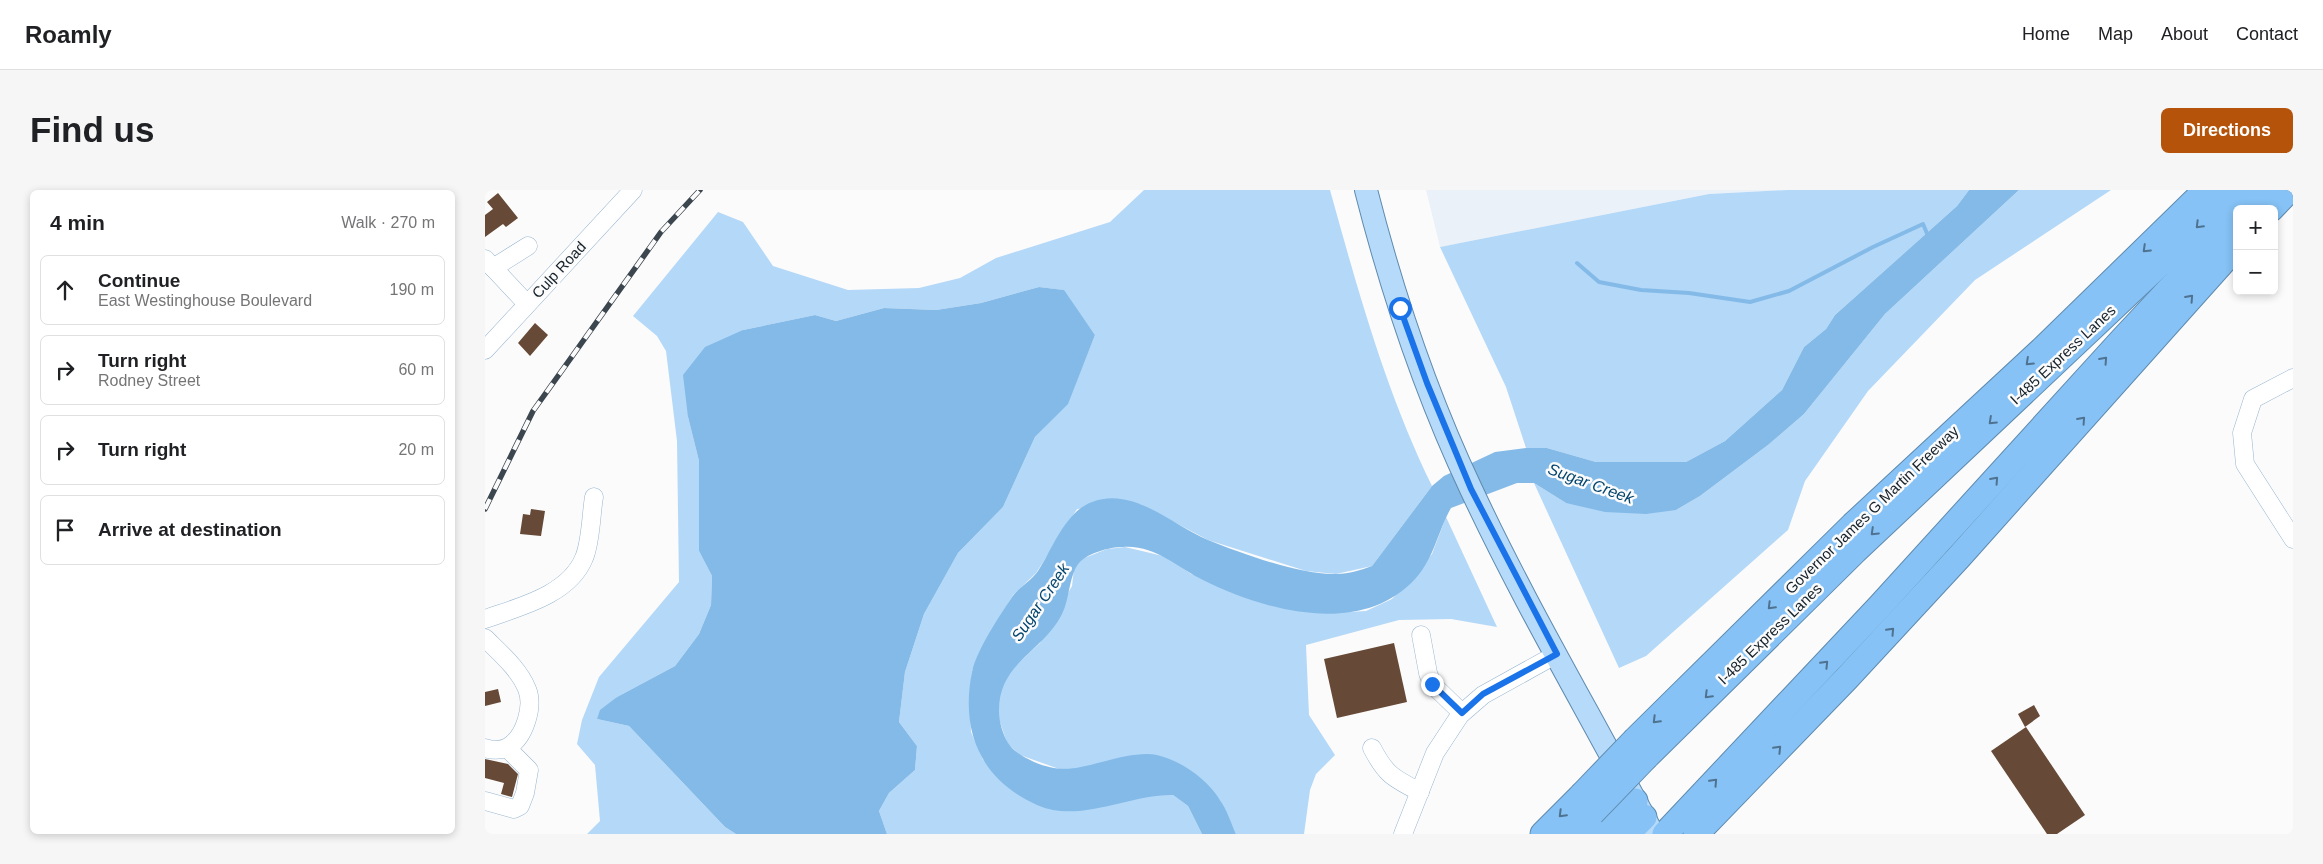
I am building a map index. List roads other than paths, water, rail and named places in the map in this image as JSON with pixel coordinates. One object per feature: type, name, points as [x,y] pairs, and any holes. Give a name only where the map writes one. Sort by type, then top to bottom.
[{"type":"highway","name":"Governor James G Martin Freeway","points":[[1543,834],[1592,814],[1641,748],[1853,525],[2044,348],[2206,190]]},
{"type":"highway","name":"I-485 Express Lanes","points":[[1641,748],[1855,551],[2166,258],[2233,190]]},
{"type":"highway","points":[[2249,205],[2263,190]]},
{"type":"highway","points":[[2275,205],[2289,190]]},
{"type":"highway","name":"I-485 Express Lanes","points":[[1680,829],[2122,340],[2233,221]]},
{"type":"highway","points":[[1680,829],[1846,679],[1959,557],[2233,250]]},
{"type":"highway","points":[[1880,606],[2056,448]]},
{"type":"highway","points":[[1571,834],[1592,814],[1640,822]]},
{"type":"main road","points":[[1366,190],[1381,247],[1427,383],[1449,438],[1491,531],[1557,654],[1640,822]]},
{"type":"street","name":"Culp Road","points":[[485,350],[633,190]]},
{"type":"street","points":[[527,304],[489,263],[528,246]]},
{"type":"street","points":[[2293,378],[2253,399],[2242,433],[2245,464],[2293,538]]},
{"type":"street","points":[[485,619],[520,607],[553,592],[573,576],[585,557],[594,496]]},
{"type":"street","points":[[1421,636],[1432,684],[1462,713]]},
{"type":"street","points":[[485,638],[506,658],[527,689],[530,708],[518,736],[507,748],[493,750],[485,748]]},
{"type":"street","points":[[1403,834],[1435,753],[1462,713],[1483,694],[1557,654]]},
{"type":"street","points":[[485,801],[514,809],[520,806],[525,793],[529,770],[507,748]]},
{"type":"street","points":[[1372,748],[1383,769],[1396,780],[1420,792]]},
{"type":"water","name":"Sugar Creek","points":[[1969,190],[2019,190],[1885,314],[1804,414],[1768,445],[1700,496],[1676,510],[1646,514],[1605,512],[1566,503],[1534,483],[1517,483],[1451,508],[1432,553],[1416,578],[1394,597],[1369,608],[1341,613],[1313,613],[1283,609],[1255,601],[1203,580],[1146,549],[1118,547],[1106,549],[1094,553],[1080,562],[1072,579],[1065,608],[1054,627],[1013,670],[1006,682],[1001,695],[999,712],[1004,736],[1008,743],[1017,752],[1034,762],[1062,769],[1078,768],[1138,755],[1151,754],[1166,758],[1193,772],[1215,792],[1227,812],[1236,834],[1202,834],[1188,806],[1173,795],[1156,796],[1087,810],[1053,810],[1037,805],[1018,795],[1002,782],[989,768],[979,752],[969,715],[969,694],[972,672],[979,653],[989,633],[1012,597],[1038,571],[1067,522],[1083,507],[1092,502],[1107,498],[1122,499],[1152,509],[1208,540],[1254,557],[1290,568],[1323,574],[1341,574],[1355,572],[1372,566],[1432,486],[1444,476],[1495,452],[1526,448],[1547,448],[1596,462],[1686,462],[1725,441],[1782,390],[1804,347],[1826,329],[1835,315],[1957,206]]},
{"type":"water","points":[[1039,287],[1064,290],[1095,335],[1068,404],[1035,437],[1003,507],[958,553],[924,614],[905,672],[899,722],[917,746],[915,770],[889,793],[879,811],[887,834],[736,834],[725,827],[629,726],[597,719],[600,710],[617,697],[675,666],[699,634],[711,605],[712,576],[699,551],[699,461],[688,417],[683,375],[705,347],[743,330],[815,315],[836,321],[884,308],[936,310],[981,303]]},
{"type":"waterway","points":[[1577,263],[1599,282],[1641,290],[1689,293],[1750,302],[1789,291],[1873,247],[1923,224],[1929,238]]},
{"type":"railway","points":[[485,509],[533,411],[661,232],[700,190]]}]
